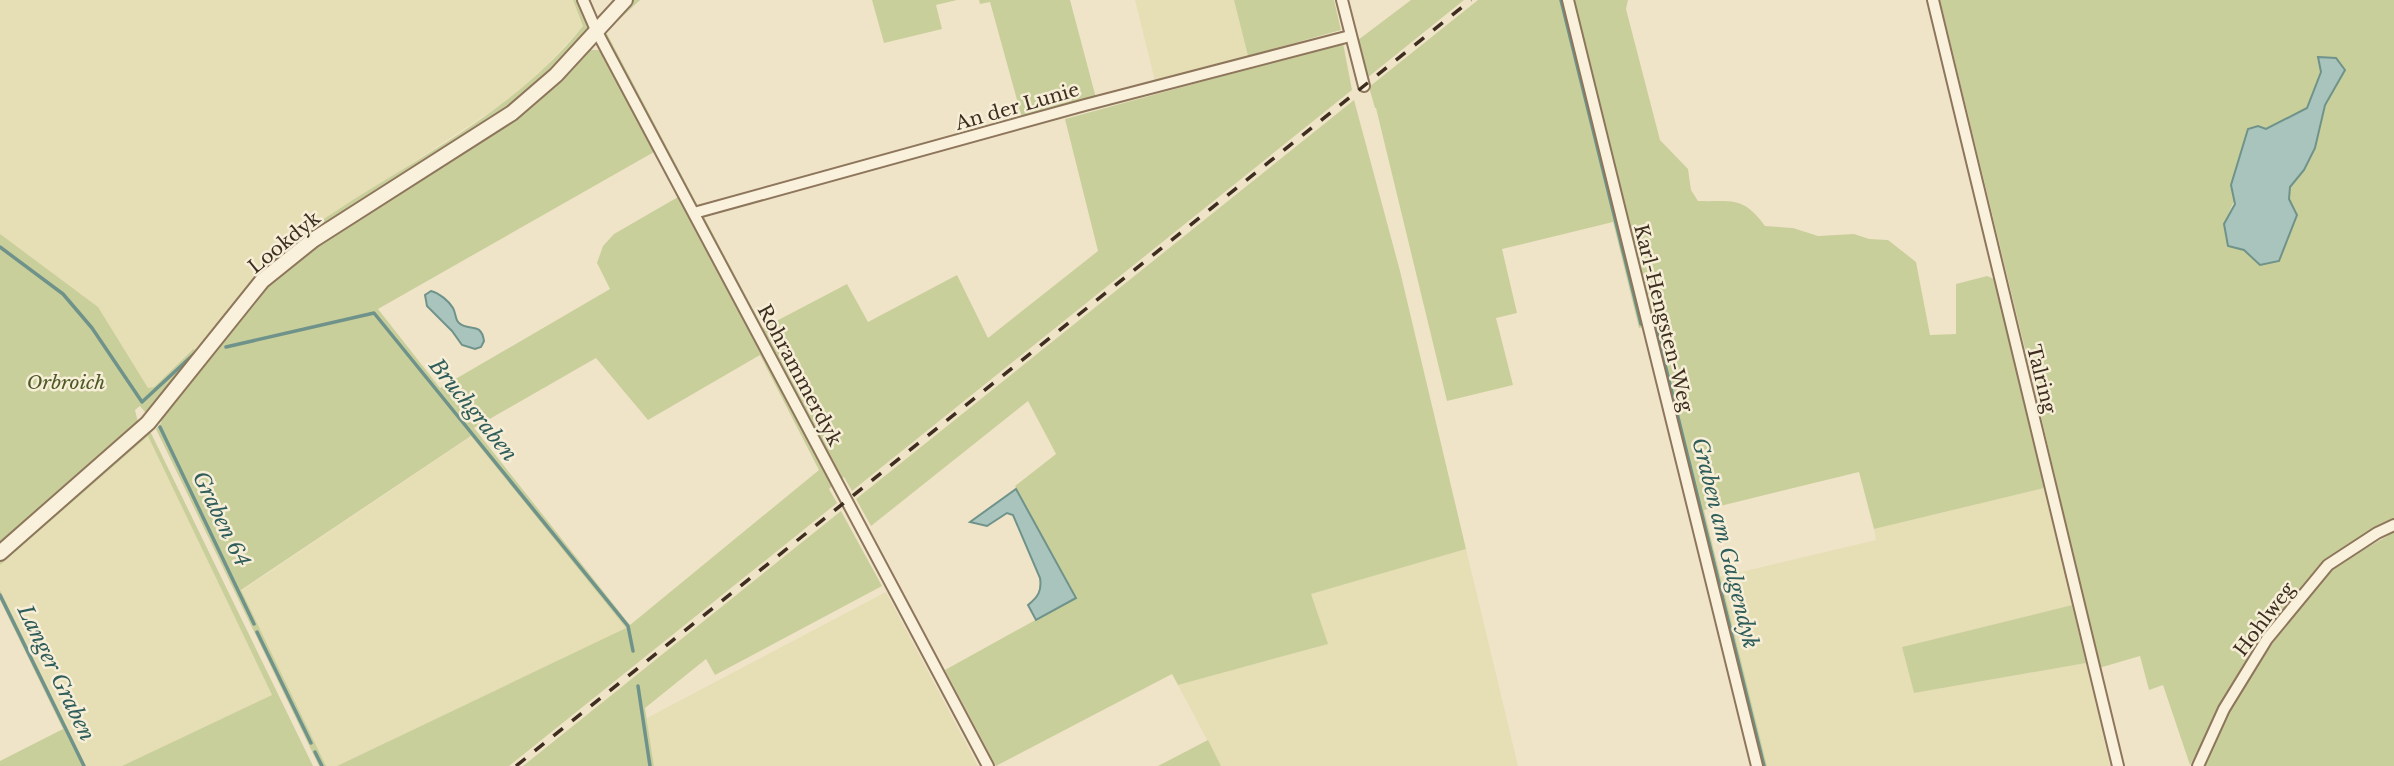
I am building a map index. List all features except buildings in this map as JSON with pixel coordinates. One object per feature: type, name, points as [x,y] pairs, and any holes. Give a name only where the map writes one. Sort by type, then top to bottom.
[{"type":"street","name":"Rohrammerdyk","points":[[583,0],[596,30],[988,766]]},
{"type":"street","name":"Lookdyk","points":[[0,553],[148,423],[262,281],[313,240],[512,114],[556,75],[625,0]]},
{"type":"street","points":[[1342,0],[1364,86]]},
{"type":"street","name":"Karl-Hengsten-Weg","points":[[1568,0],[1757,766]]},
{"type":"street","name":"Talring","points":[[1933,0],[2118,766]]},
{"type":"street","name":"An der Lunie","points":[[694,213],[1085,105],[1350,36]]},
{"type":"street","name":"Hohlweg","points":[[2198,766],[2224,709],[2267,639],[2328,565],[2376,533],[2394,525]]},
{"type":"shaded area","points":[[0,0],[573,0],[583,26],[516,95],[300,236],[263,268],[197,351],[192,349],[154,387],[146,389],[0,241]]},
{"type":"shaded area","points":[[1135,0],[1234,0],[1248,56],[1155,81]]},
{"type":"shaded area","points":[[148,435],[272,695],[122,766],[86,766],[0,590],[0,565]]},
{"type":"shaded area","points":[[472,436],[626,628],[337,766],[326,766],[241,591]]},
{"type":"shaded area","points":[[2044,488],[2072,605],[1902,647],[1914,693],[2086,663],[2110,766],[1767,766],[1720,577],[1876,540],[1874,529]]},
{"type":"shaded area","points":[[1466,549],[1518,766],[1221,766],[1178,685],[1327,644],[1310,594]]},
{"type":"shaded area","points":[[886,592],[978,766],[654,766],[647,718]]},
{"type":"green space","name":"Orbroich","points":[[573,0],[578,0],[588,30],[583,40],[504,116],[312,235],[149,412],[145,412],[140,406],[135,410],[138,422],[128,434],[0,545],[0,234],[98,307],[148,388],[154,387],[193,349],[197,351],[244,290],[285,248],[336,211],[486,116],[553,59],[583,26]]},
{"type":"green space","points":[[630,0],[640,0],[606,32],[698,206],[605,34],[605,27]]},
{"type":"green space","points":[[872,0],[957,0],[936,5],[942,29],[884,43]]},
{"type":"green space","points":[[979,0],[1070,0],[1096,98],[1022,118],[990,2],[980,4]]},
{"type":"green space","points":[[1234,0],[1334,0],[1341,30],[1248,56]]},
{"type":"green space","points":[[1411,0],[1464,0],[1367,78],[1358,40]]},
{"type":"green space","points":[[1478,0],[1564,0],[1645,327],[1639,328],[1613,222],[1502,249],[1517,313],[1496,318],[1513,385],[1447,401],[1369,87]]},
{"type":"green space","points":[[1572,0],[1628,0],[1626,9],[1660,140],[1688,169],[1691,190],[1698,201],[1729,201],[1743,205],[1765,226],[1793,228],[1818,236],[1854,234],[1869,239],[1888,240],[1916,262],[1930,335],[1956,334],[1956,284],[1987,276],[1994,279],[2044,488],[1874,529],[1859,472],[1704,510],[1767,766],[1761,766],[1653,327],[1655,326]]},
{"type":"green space","points":[[1940,0],[2394,0],[2394,518],[2332,555],[2260,634],[2190,765],[2163,685],[2149,690],[2140,656],[2099,668],[2035,390]],"holes":[[[2345,70],[2325,105],[2315,148],[2304,170],[2290,187],[2289,199],[2297,215],[2279,261],[2260,265],[2244,250],[2224,224],[2266,129],[2307,108],[2321,72]]]},
{"type":"green space","points":[[1343,43],[1352,90],[852,491],[844,477],[838,482],[704,217],[763,328],[847,284],[868,322],[957,275],[988,338],[1098,251],[1065,119]]},
{"type":"green space","points":[[589,50],[598,50],[605,54],[833,485],[829,489],[837,503],[509,766],[337,766],[626,628],[471,436],[241,590],[326,766],[319,766],[156,429],[163,414],[192,381],[264,287],[299,257],[427,173]],"holes":[[[654,152],[678,197],[614,234],[603,246],[597,263],[610,289],[440,388],[378,309]],[[760,355],[819,470],[630,625],[474,428],[596,358],[648,420]]]},
{"type":"green space","points":[[1354,100],[1400,271],[1466,549],[1311,594],[1328,644],[1178,685],[1172,674],[996,766],[945,670],[1075,598],[1015,486],[1056,454],[1028,401],[871,526],[856,499]]},
{"type":"green space","points":[[145,432],[151,433],[313,766],[122,766],[272,695],[148,436],[0,565],[0,559]]},
{"type":"green space","points":[[841,511],[882,586],[715,675],[706,659],[645,708],[654,766],[523,766]]},
{"type":"green space","points":[[2394,532],[2394,766],[2204,766],[2237,695],[2295,611],[2332,568]]},
{"type":"green space","points":[[0,590],[86,766],[0,766],[0,761],[63,729],[0,600]]},
{"type":"green space","points":[[2072,605],[2086,663],[1914,693],[1902,647]]},
{"type":"green space","points":[[1208,740],[1221,766],[1158,766]]},
{"type":"water","points":[[2318,57],[2336,58],[2345,70],[2325,105],[2315,148],[2304,170],[2290,187],[2289,199],[2297,215],[2279,261],[2260,265],[2244,250],[2228,246],[2224,224],[2235,204],[2231,185],[2248,129],[2258,126],[2266,129],[2307,108],[2321,72]]},
{"type":"water","points":[[431,291],[449,303],[459,323],[480,331],[484,341],[481,347],[475,349],[462,345],[427,306],[425,295]]},
{"type":"water","points":[[1016,489],[1076,598],[1036,620],[1028,605],[1038,593],[1040,578],[1013,515],[1007,513],[987,526],[970,522]]},
{"type":"waterway","name":"Graben am Galgendyk","points":[[1561,0],[1641,324]]},
{"type":"waterway","name":"Bruchgraben","points":[[0,247],[63,294],[92,328],[142,402],[195,353]]},
{"type":"waterway","name":"Bruchgraben","points":[[226,347],[374,313],[628,626],[633,651]]},
{"type":"waterway","name":"Graben am Galgendyk","points":[[1656,328],[1764,766]]},
{"type":"waterway","name":"Graben 64","points":[[160,427],[254,624]]},
{"type":"waterway","name":"Langer Graben","points":[[0,595],[84,766]]},
{"type":"waterway","name":"Graben 64","points":[[257,632],[311,743]]},
{"type":"waterway","name":"Bruchgraben","points":[[638,686],[650,766]]},
{"type":"waterway","name":"Graben 64","points":[[315,752],[322,766]]},
{"type":"railway","points":[[516,766],[1471,0]]}]
